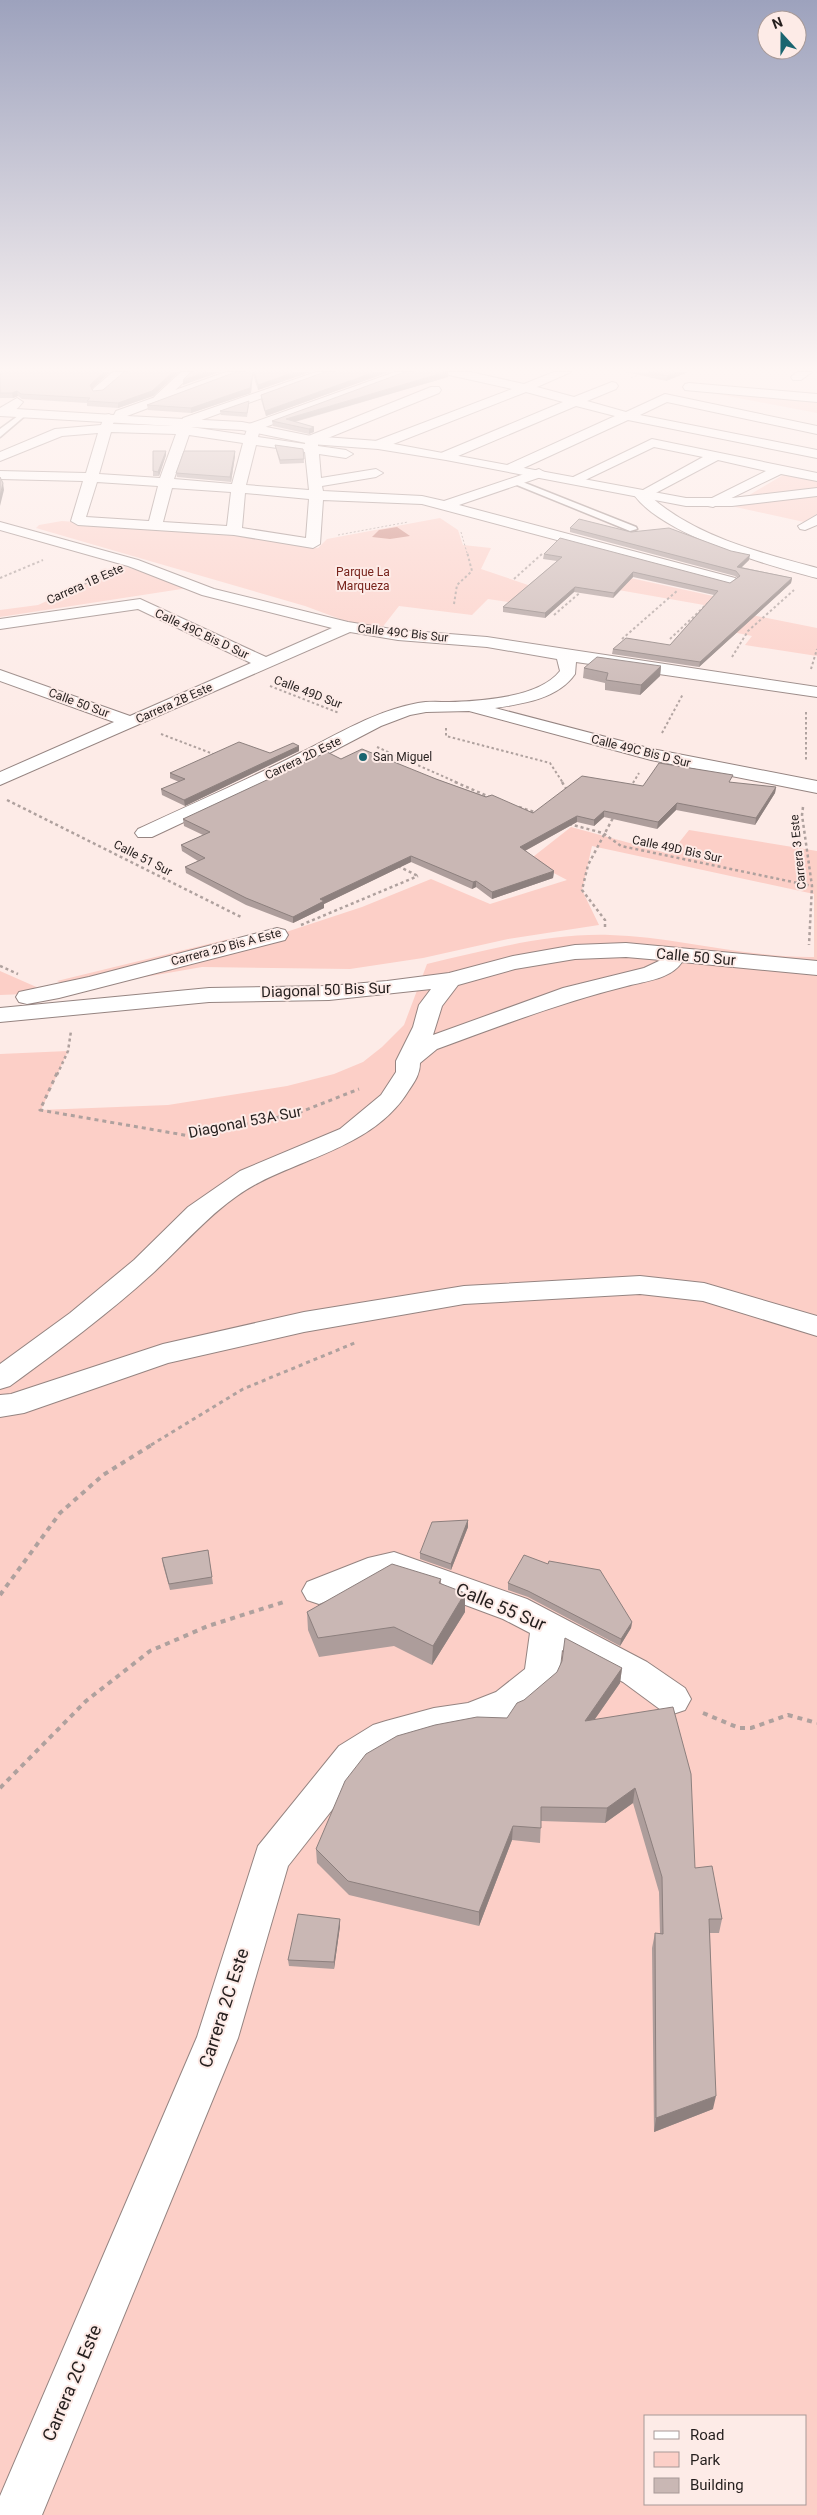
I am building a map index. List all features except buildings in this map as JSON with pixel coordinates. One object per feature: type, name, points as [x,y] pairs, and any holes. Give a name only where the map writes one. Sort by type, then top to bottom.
[{"type":"street","points":[[87,489],[78,520],[234,531],[313,542],[315,489]]},
{"type":"street","points":[[155,525],[164,489]]},
{"type":"street","points":[[234,531],[238,489]]},
{"type":"street","points":[[319,489],[413,499],[447,505],[730,581]]},
{"type":"street","points":[[447,505],[480,489]]},
{"type":"street","points":[[616,489],[686,502],[713,503],[817,492]]},
{"type":"street","points":[[641,495],[652,489]]},
{"type":"street","points":[[713,503],[740,489]]},
{"type":"street","points":[[641,495],[656,510],[714,538],[758,556],[815,573]]},
{"type":"street","name":"Calle 49C Bis Sur","points":[[0,526],[78,546],[132,563],[208,592],[348,627],[398,635],[487,642],[811,691]]},
{"type":"street","name":"Calle 49C Bis D Sur","points":[[0,624],[140,604],[265,663]]},
{"type":"street","name":"Carrera 2B Este","points":[[0,779],[348,627]]},
{"type":"street","points":[[467,706],[524,697],[547,690],[567,676],[570,668],[569,662],[563,655]]},
{"type":"street","name":"Calle 50 Sur","points":[[0,675],[130,722]]},
{"type":"street","name":"Calle 49C Bis D Sur","points":[[467,706],[651,754],[812,786]]},
{"type":"street","name":"Carrera 2D Este","points":[[145,833],[269,776],[370,726],[418,708],[467,706]]},
{"type":"street","name":"Carrera 2D Bis A Este","points":[[0,1002],[56,992],[222,947],[277,935]]},
{"type":"street","points":[[575,952],[600,936]]},
{"type":"street","name":"Calle 50 Sur","points":[[575,952],[626,950],[813,967]]},
{"type":"street","name":"Diagonal 50 Bis Sur","points":[[0,1015],[208,995],[354,991],[450,980],[513,963],[575,952]]},
{"type":"street","points":[[408,1061],[430,1044],[571,993],[652,973],[668,966],[675,954]]},
{"type":"street","points":[[0,1379],[80,1320],[144,1266],[197,1213],[222,1195],[249,1177],[320,1148],[348,1134],[369,1120],[391,1100],[402,1085],[408,1072],[408,1061],[425,1027],[431,1005],[450,980]]},
{"type":"street","points":[[0,1406],[13,1405],[163,1354],[304,1322],[464,1295],[640,1285],[704,1292],[817,1326]]},
{"type":"street","name":"Calle 55 Sur","points":[[319,1591],[380,1567],[394,1565],[515,1609],[635,1672],[673,1699]]},
{"type":"street","name":"Carrera 2C Este","points":[[17,2515],[217,2038],[271,1858],[352,1757],[386,1736],[434,1722],[469,1718],[508,1703],[542,1676],[548,1626]]},
{"type":"lane","points":[[547,489],[634,529]]},
{"type":"path","points":[[313,542],[413,522]]},
{"type":"path","points":[[454,604],[454,588],[472,571],[461,530],[458,527]]},
{"type":"path","points":[[514,578],[538,556],[569,537]]},
{"type":"path","points":[[0,578],[46,559]]},
{"type":"path","name":"Carrera 1B Este","points":[[64,593],[132,563]]},
{"type":"path","points":[[622,639],[661,603],[700,573]]},
{"type":"path","points":[[722,677],[748,631],[815,573]]},
{"type":"path","points":[[554,615],[583,590]]},
{"type":"path","name":"Carrera 3 Este","points":[[813,967],[812,886],[802,816],[812,786],[811,691],[817,648]]},
{"type":"path","name":"Calle 49D Sur","points":[[240,674],[370,726]]},
{"type":"path","points":[[130,722],[269,776]]},
{"type":"path","points":[[350,735],[498,800]]},
{"type":"path","points":[[446,736],[550,763],[568,789],[561,795]]},
{"type":"path","name":"Calle 51 Sur","points":[[0,797],[277,935]]},
{"type":"path","points":[[515,806],[540,814]]},
{"type":"path","name":"Calle 49D Bis Sur","points":[[568,823],[603,833],[622,846],[812,886]]},
{"type":"path","points":[[600,936],[605,928],[605,920],[582,890],[588,865],[603,833]]},
{"type":"path","name":"Carrera 2D Bis A Este","points":[[277,935],[418,876],[392,863]]},
{"type":"path","name":"Diagonal 53A Sur","points":[[75,1009],[68,1051],[40,1110],[190,1136],[298,1114],[376,1081],[408,1061]]},
{"type":"path","points":[[0,1595],[60,1513],[103,1475],[242,1389],[358,1341]]},
{"type":"path","points":[[0,1788],[86,1702],[150,1651],[208,1626],[319,1591]]},
{"type":"path","points":[[673,1699],[727,1725],[749,1728],[779,1715],[796,1714],[817,1723]]},
{"type":"green space","points":[[759,489],[817,489],[817,514],[804,522],[731,506]]},
{"type":"green space","name":"Parque La Marqueza","points":[[440,518],[458,530],[463,545],[491,548],[481,569],[531,586],[515,603],[488,599],[472,615],[399,606],[381,629],[348,622],[305,606],[36,528],[39,525],[62,521],[231,534],[318,548],[327,539]]},
{"type":"green space","points":[[124,566],[188,588],[0,617],[0,610],[38,605]]},
{"type":"green space","points":[[603,572],[736,601],[727,610],[817,628],[817,656],[745,645],[752,636],[693,624],[704,605],[590,585]]},
{"type":"green space","points":[[571,827],[670,854],[689,830],[817,851],[817,2515],[0,2515],[0,1054],[68,1051],[41,1110],[168,1105],[287,1086],[334,1074],[363,1062],[382,1047],[404,1025],[427,964],[472,953],[564,937],[610,935],[661,939],[764,954],[814,957],[814,894],[592,846],[582,890],[599,925],[508,939],[423,958],[350,969],[202,967],[76,989],[57,981],[229,939],[277,935],[362,907],[431,879],[490,904],[567,880],[529,860]]},
{"type":"green space","points":[[0,971],[50,993],[0,995]]},
{"type":"shaded area","points":[[397,527],[410,536],[390,539],[372,537],[379,530]]},
{"type":"place","name":"San Miguel","points":[[363,757]]}]
